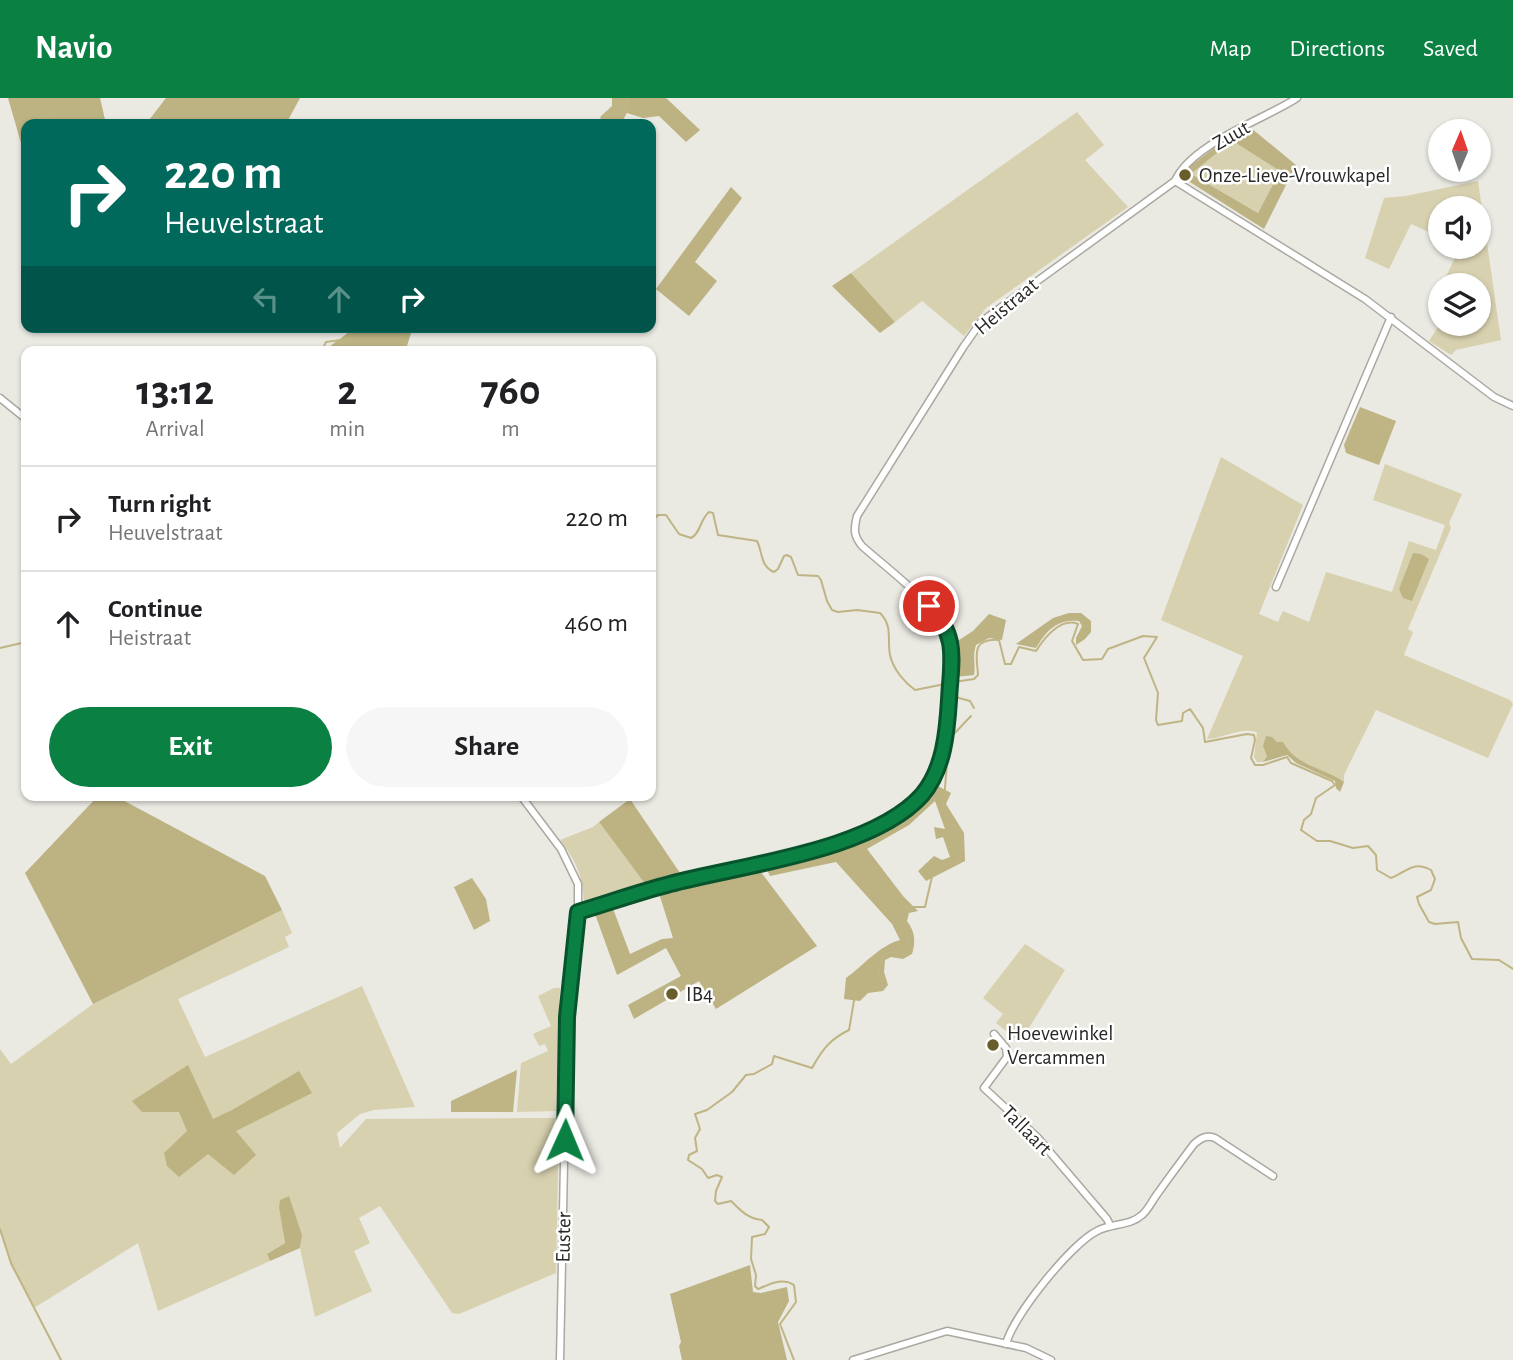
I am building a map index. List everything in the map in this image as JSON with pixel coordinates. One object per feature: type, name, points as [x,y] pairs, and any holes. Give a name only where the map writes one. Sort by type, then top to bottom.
[{"type":"street","name":"Zuut","points":[[1175,181],[1180,169],[1198,154],[1297,98]]},
{"type":"street","points":[[1175,181],[1391,317],[1494,397],[1513,406]]},
{"type":"street","name":"Heistraat","points":[[578,912],[670,884],[852,839],[905,810],[921,796],[933,779],[940,762],[947,722],[951,644],[947,628],[935,612],[856,538],[854,529],[858,516],[981,322],[1175,181]]},
{"type":"street","points":[[1276,587],[1391,317]]},
{"type":"street","points":[[0,398],[21,415]]},
{"type":"street","name":"Euster","points":[[525,801],[561,849],[578,884],[578,912],[567,1017],[560,1360]]},
{"type":"street","name":"Tallaart","points":[[994,1034],[1006,1048],[1007,1057],[984,1088],[1037,1137],[1110,1225]]},
{"type":"street","points":[[1006,1344],[1023,1313],[1050,1276],[1089,1236],[1110,1225],[1127,1224],[1142,1215],[1194,1144],[1208,1136],[1216,1138],[1273,1176]]},
{"type":"street","points":[[853,1360],[947,1331],[1026,1349],[1051,1360]]},
{"type":"shaded area","points":[[8,98],[100,98],[105,119],[21,119],[21,143]]},
{"type":"shaded area","points":[[166,98],[300,98],[289,119],[150,119]]},
{"type":"shaded area","points":[[612,98],[626,98],[630,107],[624,119],[601,119],[612,106]]},
{"type":"shaded area","points":[[626,98],[666,98],[700,130],[686,142],[659,116],[643,118],[627,113],[629,102]]},
{"type":"shaded area","points":[[1077,112],[1104,145],[1085,160],[1128,207],[986,308],[964,336],[922,301],[895,322],[851,273]]},
{"type":"shaded area","points":[[1251,128],[1296,165],[1264,229],[1182,177],[1181,173],[1214,148],[1218,152],[1191,174],[1258,213],[1280,171],[1231,140]]},
{"type":"shaded area","points":[[1231,140],[1280,171],[1258,213],[1191,174],[1218,152],[1214,148]]},
{"type":"shaded area","points":[[1478,182],[1480,196],[1428,196],[1428,232],[1411,224],[1389,269],[1365,258],[1384,198]]},
{"type":"shaded area","points":[[731,187],[742,198],[695,262],[717,281],[689,316],[656,289]]},
{"type":"shaded area","points":[[1454,259],[1489,259],[1501,340],[1456,350],[1451,355],[1429,341],[1432,336],[1491,336],[1491,273],[1448,273]]},
{"type":"shaded area","points":[[851,273],[895,322],[880,333],[832,286]]},
{"type":"shaded area","points":[[348,333],[411,333],[407,346],[330,346]]},
{"type":"shaded area","points":[[1360,407],[1396,421],[1379,465],[1346,453],[1344,445]]},
{"type":"shaded area","points":[[1221,457],[1303,505],[1259,614],[1278,622],[1283,611],[1309,622],[1326,572],[1392,592],[1409,541],[1436,550],[1445,525],[1373,500],[1385,464],[1462,494],[1449,523],[1451,528],[1408,629],[1413,632],[1404,655],[1510,700],[1513,704],[1488,758],[1376,710],[1344,775],[1344,782],[1299,760],[1277,742],[1266,739],[1267,756],[1263,762],[1257,762],[1254,757],[1257,732],[1244,731],[1207,739],[1243,656],[1161,620]]},
{"type":"shaded area","points":[[1413,553],[1429,559],[1412,601],[1403,598],[1399,589]]},
{"type":"shaded area","points":[[1069,613],[1081,613],[1091,621],[1091,632],[1076,645],[1076,638],[1082,626],[1079,621],[1065,622],[1053,627],[1036,648],[1016,644],[1053,618]]},
{"type":"shaded area","points":[[989,614],[1006,620],[1002,640],[989,638],[976,645],[974,675],[955,677],[956,642],[973,631]]},
{"type":"shaded area","points":[[1266,736],[1283,742],[1288,750],[1302,761],[1344,782],[1340,792],[1335,781],[1296,763],[1287,755],[1263,762],[1267,756],[1263,746]]},
{"type":"shaded area","points":[[936,785],[951,793],[946,804],[964,833],[965,861],[926,881],[918,871],[934,856],[942,860],[950,857],[943,837],[936,839],[934,827],[945,829],[935,801],[909,825],[867,849],[918,911],[909,913],[907,921],[913,933],[914,945],[912,954],[903,959],[891,957],[885,960],[884,972],[888,985],[883,991],[868,993],[860,1001],[844,999],[846,978],[878,951],[900,940],[892,924],[836,862],[770,876],[765,866],[860,838],[895,819]]},
{"type":"shaded area","points":[[93,801],[124,801],[265,876],[282,910],[93,1004],[25,873]]},
{"type":"shaded area","points":[[627,801],[631,801],[682,876],[646,885],[599,822]]},
{"type":"shaded area","points":[[599,822],[646,885],[584,904],[578,870],[560,840]]},
{"type":"shaded area","points":[[757,867],[817,946],[716,1009],[699,981],[634,1019],[628,1005],[681,976],[666,948],[617,975],[594,911],[612,906],[630,954],[662,939],[673,938],[658,890]]},
{"type":"shaded area","points":[[472,878],[486,899],[490,921],[474,930],[454,887]]},
{"type":"shaded area","points":[[282,910],[292,933],[285,937],[289,947],[178,999],[205,1057],[362,986],[415,1107],[374,1110],[360,1114],[337,1133],[340,1148],[366,1119],[559,1118],[556,1273],[459,1314],[452,1313],[380,1206],[359,1218],[370,1243],[354,1251],[372,1291],[315,1317],[300,1248],[302,1234],[279,1208],[285,1243],[267,1254],[270,1261],[158,1311],[138,1243],[34,1308],[11,1266],[0,1232],[0,1049],[11,1064],[93,1004]]},
{"type":"shaded area","points":[[1025,944],[1065,970],[1020,1042],[996,1023],[1003,1014],[983,998]]},
{"type":"shaded area","points":[[560,988],[556,1111],[517,1112],[521,1063],[548,1051],[545,1044],[539,1046],[533,1034],[551,1026],[538,996]]},
{"type":"shaded area","points":[[188,1065],[213,1119],[299,1071],[312,1093],[236,1131],[256,1155],[234,1175],[208,1154],[179,1177],[167,1166],[164,1153],[187,1131],[179,1112],[142,1112],[132,1101]]},
{"type":"shaded area","points":[[517,1070],[513,1112],[451,1112],[451,1101]]},
{"type":"shaded area","points":[[289,1196],[302,1235],[300,1248],[270,1261],[267,1254],[285,1243],[279,1208],[280,1200]]},
{"type":"shaded area","points":[[750,1265],[753,1292],[761,1293],[787,1287],[789,1301],[778,1322],[787,1360],[682,1360],[679,1346],[681,1342],[670,1294]]},
{"type":"waterway","points":[[45,98],[51,114],[46,119]]},
{"type":"waterway","points":[[324,346],[326,342],[348,339],[350,333]]},
{"type":"waterway","points":[[656,517],[666,515],[679,534],[691,538],[697,533],[706,515],[713,513],[718,535],[757,541],[764,563],[774,572],[784,556],[791,557],[798,575],[818,576],[832,610],[880,613],[887,623],[890,655],[894,665],[903,679],[915,690],[945,684]]},
{"type":"waterway","points":[[974,708],[970,701],[955,695],[954,682],[974,679],[978,675],[977,650],[983,642],[999,640],[1005,664],[1011,664],[1019,647],[1036,651],[1048,635],[1065,623],[1078,624],[1072,641],[1083,660],[1102,659],[1108,649],[1143,636],[1157,637],[1144,658],[1158,693],[1158,725],[1182,721],[1183,713],[1190,709],[1203,728],[1205,742],[1254,735],[1251,758],[1255,765],[1287,757],[1291,763],[1332,781],[1335,785],[1316,798],[1311,814],[1304,820],[1301,830],[1317,841],[1330,841],[1353,848],[1368,846],[1376,855],[1377,870],[1391,878],[1419,866],[1431,870],[1435,879],[1431,890],[1417,897],[1429,922],[1458,922],[1461,938],[1472,959],[1499,960],[1513,969]]},
{"type":"waterway","points":[[0,648],[21,643]]},
{"type":"waterway","points":[[794,1360],[780,1324],[796,1302],[794,1285],[781,1281],[758,1289],[755,1286],[756,1275],[751,1259],[752,1237],[765,1234],[769,1227],[762,1220],[745,1214],[731,1201],[718,1204],[715,1201],[716,1191],[722,1177],[717,1175],[708,1178],[702,1169],[688,1160],[689,1155],[697,1151],[695,1138],[700,1129],[695,1114],[707,1110],[732,1092],[746,1075],[754,1074],[772,1064],[774,1056],[812,1068],[827,1046],[849,1030],[856,989],[883,986],[879,973],[882,955],[893,952],[905,955],[908,940],[898,918],[901,907],[925,907],[934,868],[960,861],[962,837],[943,812],[947,763],[945,759],[951,737],[971,716]]},
{"type":"waterway","points":[[0,1229],[11,1263],[61,1360]]},
{"type":"place","name":"Onze-Lieve-Vrouwkapel","points":[[1185,175]]},
{"type":"place","name":"IB4","points":[[672,994]]},
{"type":"place","name":"Hoevewinkel Vercammen","points":[[993,1045]]},
{"type":"route","points":[[565,1140],[567,1017],[578,912],[670,884],[852,839],[905,810],[921,796],[933,779],[940,762],[947,722],[950,636],[941,619],[929,606]]}]
